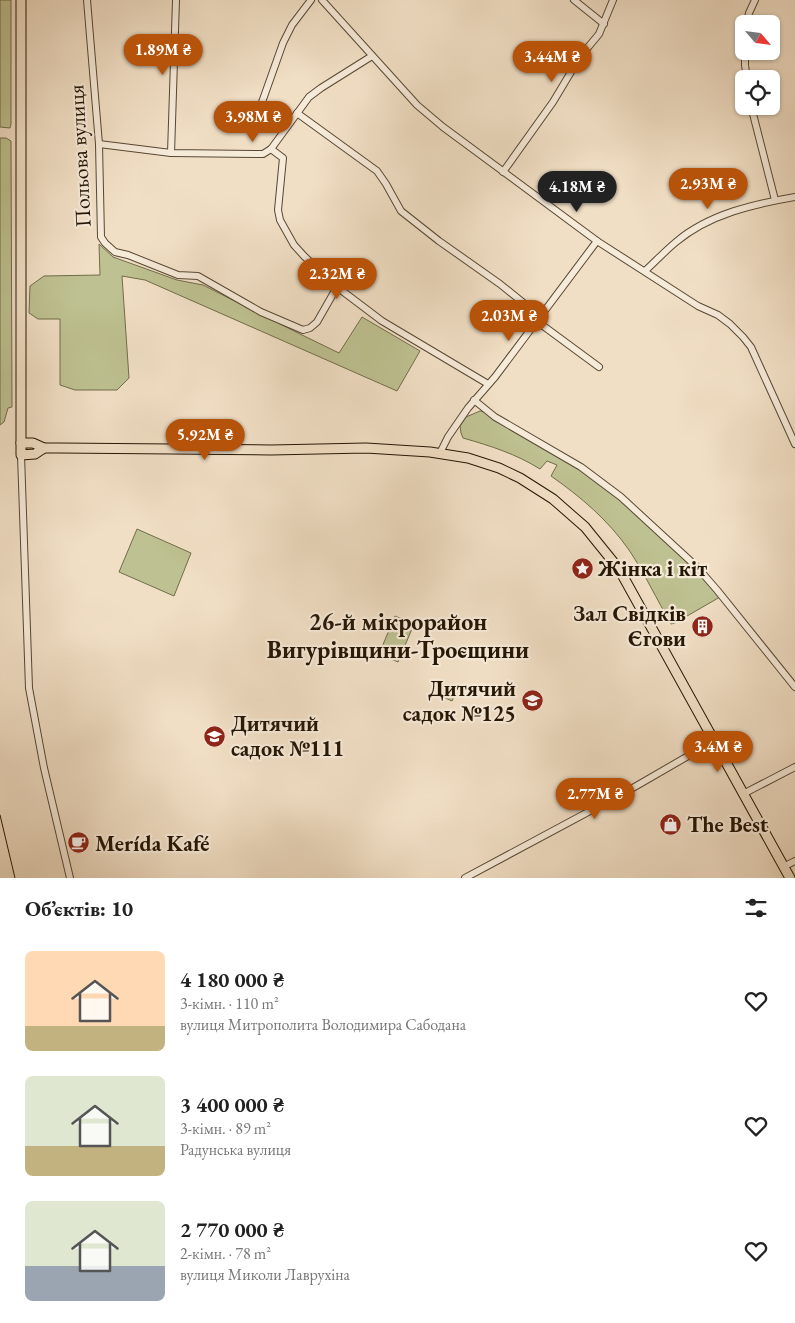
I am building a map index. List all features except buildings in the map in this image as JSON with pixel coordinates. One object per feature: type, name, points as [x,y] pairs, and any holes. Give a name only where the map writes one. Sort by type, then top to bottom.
[{"type":"main road","points":[[21,0],[21,455],[33,454],[44,448]]},
{"type":"main road","points":[[21,443],[33,443],[44,448],[272,450],[366,448],[440,453],[468,458],[499,468],[520,478],[553,499],[585,527],[623,575],[790,878]]},
{"type":"street","name":"Польова вулиця","points":[[87,0],[99,144],[101,237],[105,243],[115,252],[128,255],[178,276],[198,276],[261,312],[303,330],[310,328],[317,322],[337,287]]},
{"type":"street","points":[[171,153],[176,0]]},
{"type":"street","points":[[261,105],[283,43],[292,25],[311,0]]},
{"type":"street","points":[[322,0],[417,105],[443,127],[597,241],[698,306],[718,315],[730,324],[751,347],[795,442]]},
{"type":"street","points":[[574,0],[604,24]]},
{"type":"street","points":[[503,172],[553,102],[580,57],[599,34],[613,0]]},
{"type":"street","points":[[750,15],[755,0]]},
{"type":"street","points":[[99,144],[171,153],[263,154],[271,149],[309,97],[372,56]]},
{"type":"street","points":[[297,113],[377,171],[402,211],[439,241],[500,284],[536,313],[542,326],[599,367]]},
{"type":"street","points":[[753,115],[775,200]]},
{"type":"street","points":[[271,149],[283,158],[278,210],[280,220],[294,245],[304,256],[337,287],[382,321],[488,384]]},
{"type":"street","points":[[645,272],[677,241],[703,224],[731,212],[775,200],[795,197]]},
{"type":"street","points":[[440,453],[474,400],[495,377],[597,241]]},
{"type":"street","points":[[474,400],[495,417],[582,467],[621,497],[697,567],[795,687]]},
{"type":"street","points":[[21,455],[29,688],[44,768],[70,878]]},
{"type":"street","points":[[464,878],[714,741]]},
{"type":"street","points":[[743,794],[795,767]]},
{"type":"street","points":[[783,866],[795,861]]},
{"type":"green space","points":[[0,0],[11,0],[10,128],[0,127]]},
{"type":"green space","points":[[0,138],[6,138],[11,141],[12,407],[8,408],[4,422],[0,425]]},
{"type":"green space","points":[[99,244],[113,257],[177,280],[203,285],[339,353],[362,317],[420,351],[397,391],[145,280],[122,276],[129,378],[117,390],[75,390],[60,385],[60,319],[38,319],[29,313],[30,286],[44,276],[100,275]]},
{"type":"green space","points":[[480,411],[485,412],[581,469],[620,498],[696,568],[720,597],[671,624],[640,568],[621,539],[573,492],[551,476],[557,465],[547,461],[540,469],[503,451],[463,438],[460,426],[466,417]]},
{"type":"green space","points":[[137,529],[191,553],[174,596],[119,572]]},
{"type":"green space","points":[[395,616],[414,624],[398,662],[379,654]]},
{"type":"green space","points":[[437,681],[457,690],[452,701],[432,692]]},
{"type":"tram line","points":[[0,815],[15,878]]},
{"type":"place","name":"Жінка і кіт","points":[[582,568]]},
{"type":"place","name":"Зал Свідків Єгови","points":[[702,626]]},
{"type":"place","name":"Дитячий садок №125","points":[[532,701]]},
{"type":"place","name":"Дитячий садок №111","points":[[215,736]]},
{"type":"place","name":"The Best","points":[[671,824]]},
{"type":"place","name":"Merída Kafé","points":[[79,843]]},
{"type":"district","name":"26-й мікрорайон Вигурівщини-Троєщини","points":[[398,636]]}]
